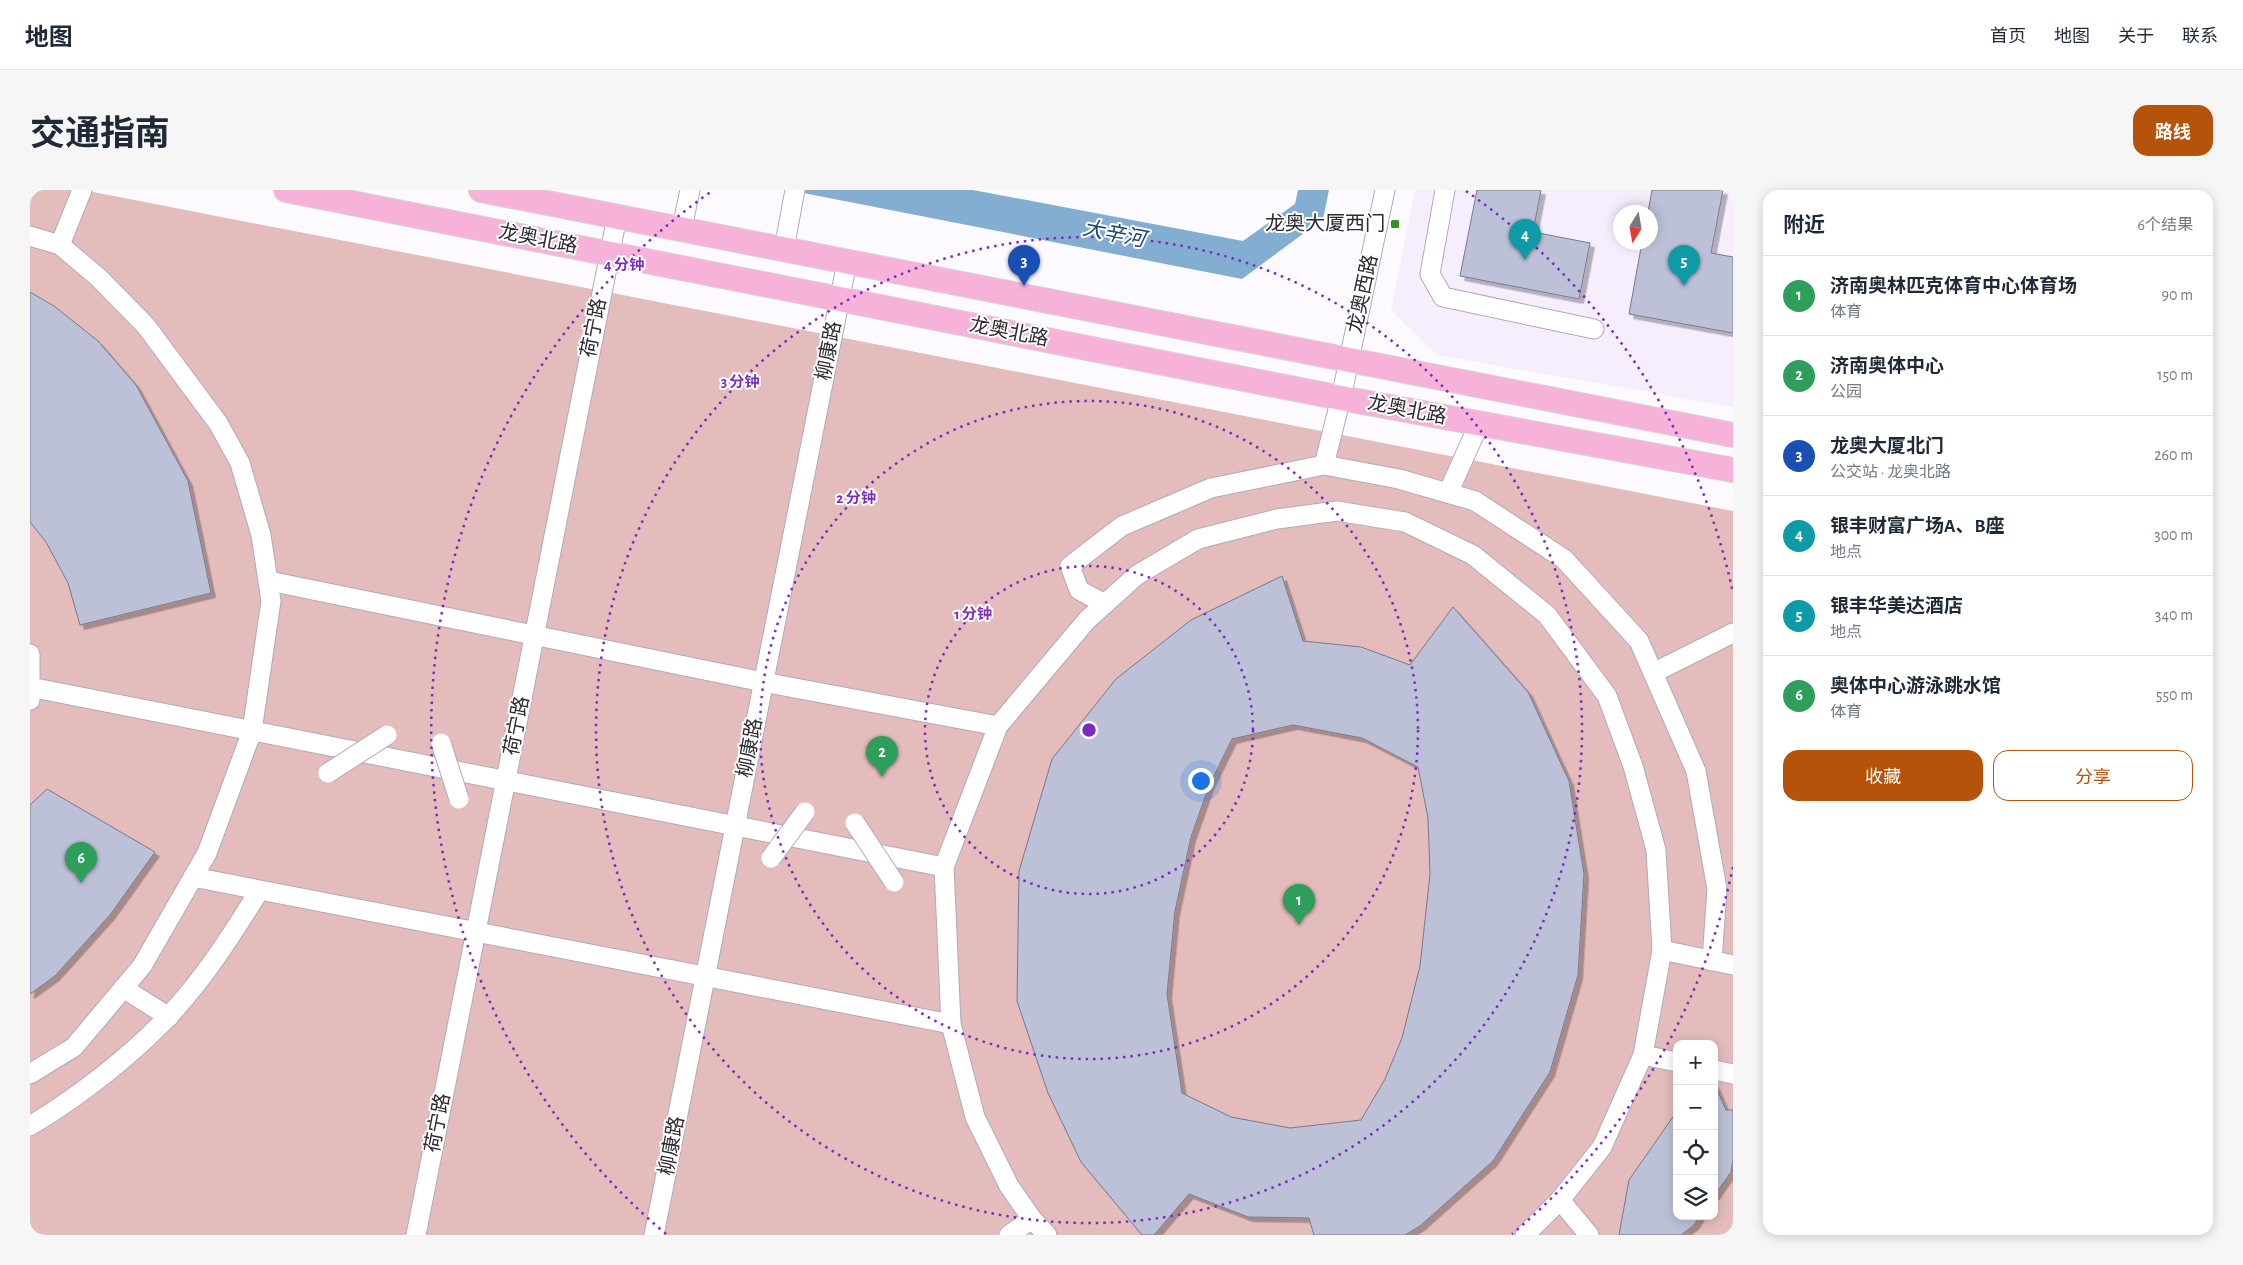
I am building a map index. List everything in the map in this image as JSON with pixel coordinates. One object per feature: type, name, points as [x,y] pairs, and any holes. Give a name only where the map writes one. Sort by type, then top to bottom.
[{"type":"main road","name":"龙奥北路","points":[[286,190],[1341,398],[1733,470]]},
{"type":"main road","name":"龙奥北路","points":[[481,190],[1733,435]]},
{"type":"street","points":[[60,245],[82,190]]},
{"type":"street","points":[[682,228],[690,190]]},
{"type":"street","name":"龙奥西路","points":[[1324,466],[1341,398],[1385,190]]},
{"type":"street","points":[[1445,190],[1430,274],[1443,297],[1594,329]]},
{"type":"street","points":[[784,249],[795,192]]},
{"type":"street","name":"荷宁路","points":[[416,1235],[475,932],[507,781],[608,253],[617,216]]},
{"type":"street","points":[[30,236],[60,245],[99,278],[146,326],[218,423],[240,463],[261,535],[272,601],[252,731],[207,852],[142,966],[74,1046],[30,1074]]},
{"type":"street","name":"柳康路","points":[[654,1235],[847,262]]},
{"type":"street","points":[[1448,493],[1479,424]]},
{"type":"street","points":[[1105,604],[1079,590],[1070,566],[1122,526],[1211,488],[1324,466],[1399,479],[1475,501],[1564,559],[1639,641],[1696,771],[1717,889],[1712,960]]},
{"type":"street","points":[[1047,1235],[1032,1219],[1009,1186],[975,1117],[951,1024],[944,867],[998,726],[1086,620],[1136,575],[1198,539],[1277,518],[1337,511],[1405,522],[1473,554],[1547,615],[1607,696],[1633,766],[1656,850],[1662,950],[1643,1055],[1602,1147],[1560,1200],[1525,1235]]},
{"type":"street","points":[[269,581],[763,682],[998,726]]},
{"type":"street","points":[[1653,673],[1733,633]]},
{"type":"street","points":[[30,654],[30,692],[252,731],[944,867]]},
{"type":"street","points":[[328,774],[392,732]]},
{"type":"street","points":[[440,740],[459,799]]},
{"type":"street","points":[[771,858],[806,811]]},
{"type":"street","points":[[854,821],[894,882]]},
{"type":"street","points":[[193,877],[951,1024]]},
{"type":"street","points":[[30,1126],[84,1089],[129,1054],[168,1017],[216,958],[259,891]]},
{"type":"street","points":[[1662,950],[1733,965]]},
{"type":"street","points":[[123,988],[168,1017]]},
{"type":"street","points":[[1643,1055],[1673,1061]]},
{"type":"street","points":[[1718,1071],[1733,1074]]},
{"type":"street","points":[[1560,1200],[1589,1235]]},
{"type":"street","points":[[1009,1235],[1032,1219]]},
{"type":"shaded area","points":[[30,190],[83,190],[1733,511],[1733,1235],[30,1235]]},
{"type":"shaded area","points":[[1415,190],[1733,190],[1733,407],[1437,355],[1391,310]]},
{"type":"water","name":"大辛河","points":[[788,190],[973,190],[1243,241],[1295,204],[1298,190],[1329,190],[1323,219],[1242,279]]},
{"type":"building","points":[[1477,190],[1541,190],[1533,232],[1590,243],[1579,299],[1460,276]]},
{"type":"building","points":[[1652,190],[1723,190],[1711,253],[1733,257],[1733,333],[1629,314],[1641,250],[1658,250],[1658,205],[1649,205]]},
{"type":"building","points":[[30,292],[54,306],[98,341],[136,385],[188,481],[211,593],[80,625],[68,583],[46,542],[30,522]]},
{"type":"building","points":[[1282,576],[1303,641],[1361,647],[1410,665],[1453,607],[1528,692],[1569,781],[1584,874],[1578,975],[1550,1072],[1493,1161],[1420,1226],[1405,1235],[1314,1235],[1309,1218],[1248,1217],[1189,1194],[1154,1235],[1142,1235],[1081,1162],[1048,1093],[1017,1001],[1019,871],[1052,759],[1116,679],[1191,620]],"holes":[[[1293,725],[1362,738],[1418,767],[1428,818],[1430,874],[1420,966],[1402,1038],[1385,1079],[1361,1120],[1290,1128],[1231,1117],[1182,1093],[1167,994],[1175,911],[1191,837],[1209,786],[1232,739]]]},
{"type":"building","points":[[47,789],[155,852],[110,915],[55,976],[30,994],[30,805]]},
{"type":"building","points":[[1718,1092],[1726,1110],[1733,1110],[1733,1160],[1731,1172],[1718,1190]]},
{"type":"building","points":[[1673,1117],[1673,1220],[1697,1220],[1681,1235],[1619,1235],[1629,1180]]},
{"type":"place","name":"龙奥大厦西门","points":[[1395,224]]},
{"type":"place","name":"银丰财富广场A、B座","points":[[1525,260]]},
{"type":"place","name":"龙奥大厦北门","points":[[1024,286]]},
{"type":"place","name":"银丰华美达酒店","points":[[1684,286]]},
{"type":"place","name":"济南奥体中心","points":[[882,777]]},
{"type":"place","name":"奥体中心游泳跳水馆","points":[[81,883]]},
{"type":"place","name":"济南奥林匹克体育中心体育场","points":[[1299,925]]}]
